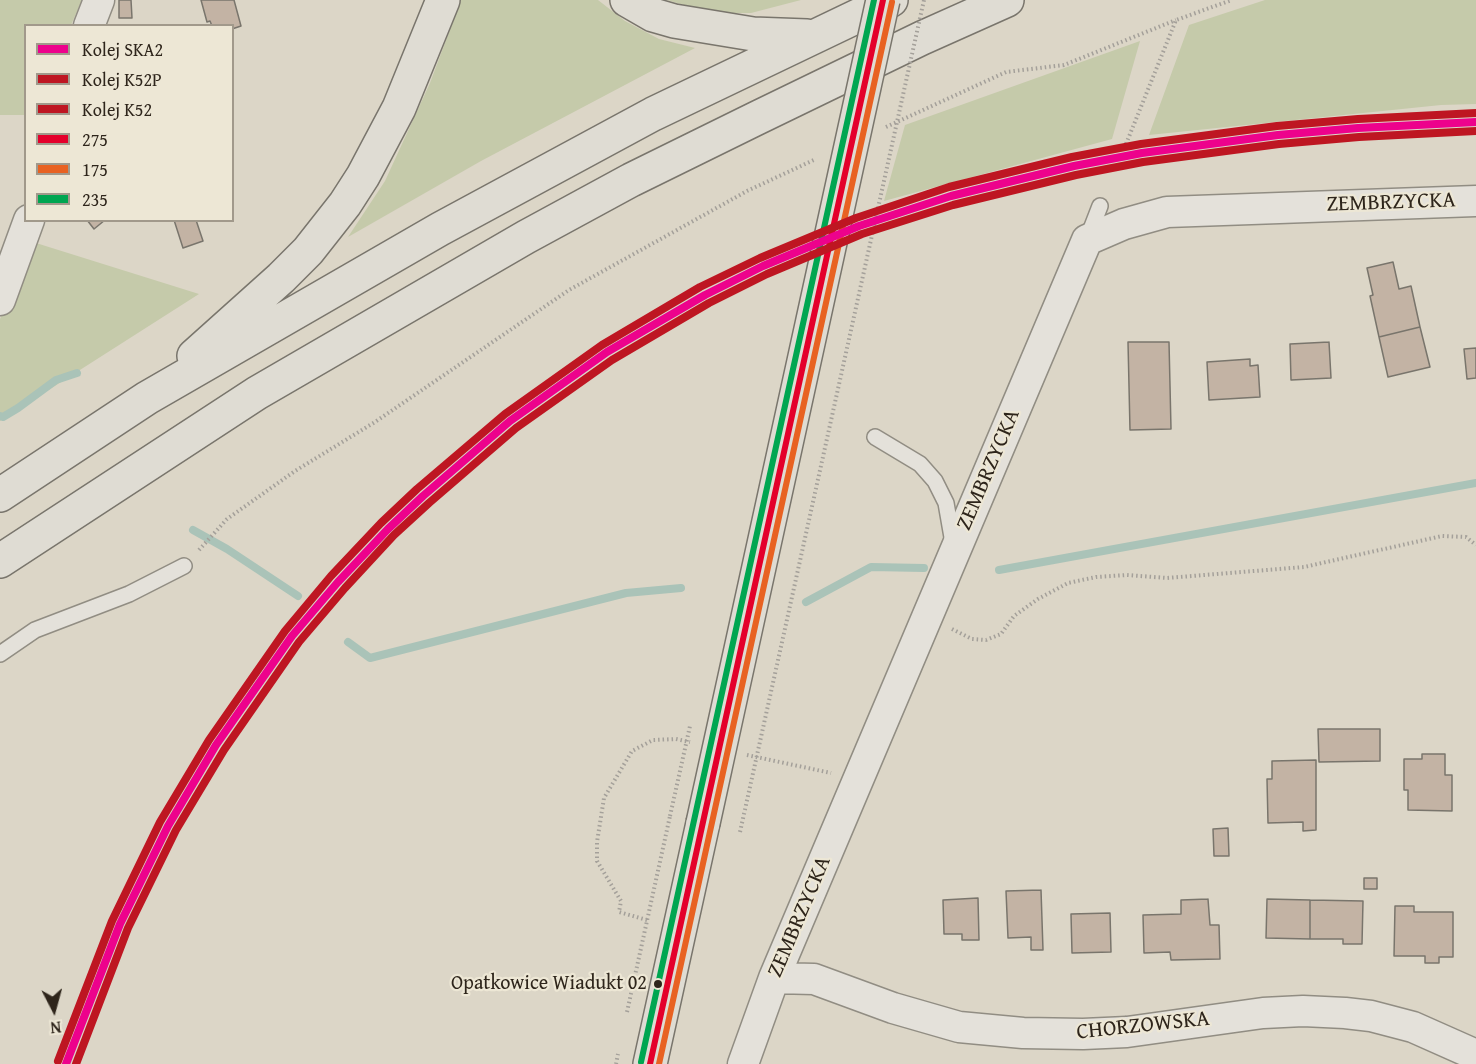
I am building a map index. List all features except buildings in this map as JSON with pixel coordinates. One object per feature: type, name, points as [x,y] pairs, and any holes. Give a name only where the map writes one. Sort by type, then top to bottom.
[{"type":"main road","points":[[147,398],[281,278],[327,228],[363,176],[399,108],[443,0]]},
{"type":"main road","points":[[627,0],[653,15],[712,28],[753,34],[812,36]]},
{"type":"main road","points":[[650,1064],[883,0]]},
{"type":"main road","points":[[0,495],[147,398],[514,188],[653,114],[891,0]]},
{"type":"main road","points":[[0,561],[257,393],[526,237],[631,180],[922,38],[1006,0]]},
{"type":"street","points":[[90,24],[99,0]]},
{"type":"street","name":"ZEMBRZYCKA","points":[[743,1064],[774,978],[1087,240],[1124,224],[1167,212],[1476,201]]},
{"type":"street","points":[[0,300],[28,222]]},
{"type":"street","name":"CHORZOWSKA","points":[[774,978],[814,979],[893,1008],[959,1027],[1023,1033],[1083,1034],[1127,1032],[1263,1013],[1303,1011],[1345,1013],[1371,1016],[1413,1027],[1476,1055]]},
{"type":"lane","points":[[1087,240],[1100,206]]},
{"type":"lane","points":[[875,437],[920,464],[935,480],[946,503],[954,552]]},
{"type":"lane","points":[[0,654],[35,630],[129,594],[184,566]]},
{"type":"path","points":[[740,832],[924,0]]},
{"type":"path","points":[[877,131],[1006,72],[1064,65],[1232,0]]},
{"type":"path","points":[[1126,144],[1176,20]]},
{"type":"path","points":[[184,566],[227,519],[295,471],[375,423],[569,290],[747,191],[823,156]]},
{"type":"path","points":[[927,618],[972,639],[986,640],[1001,634],[1014,616],[1038,599],[1068,584],[1096,577],[1127,575],[1167,578],[1304,567],[1442,536],[1466,537],[1476,545]]},
{"type":"path","points":[[625,1021],[670,816]]},
{"type":"path","points":[[597,861],[621,901],[619,912],[647,920]]},
{"type":"path","points":[[616,1064],[620,1043]]},
{"type":"green space","points":[[0,0],[82,0],[71,24],[24,24],[24,115],[0,115]]},
{"type":"green space","points":[[461,0],[598,0],[625,21],[659,39],[695,48],[481,161],[348,237],[385,181],[430,83]]},
{"type":"green space","points":[[667,0],[801,0],[751,13],[711,13]]},
{"type":"green space","points":[[1265,0],[1476,0],[1476,104],[1441,105],[1149,135],[1189,25]]},
{"type":"green space","points":[[1140,41],[1112,139],[884,201],[905,125]]},
{"type":"green space","points":[[36,243],[199,294],[0,421],[0,319]]},
{"type":"waterway","points":[[0,416],[3,417],[18,408],[56,380],[77,373]]},
{"type":"waterway","points":[[999,570],[1476,483]]},
{"type":"waterway","points":[[193,530],[227,549],[298,596]]},
{"type":"waterway","points":[[806,602],[871,567],[924,568]]},
{"type":"waterway","points":[[348,642],[370,658],[626,593],[681,588]]},
{"type":"rail line","name":"K52","points":[[58,1061],[112,921],[160,822],[209,740],[285,631],[331,576],[417,489],[505,414],[602,345],[700,287],[760,258],[856,218],[949,187],[1072,157],[1141,144],[1277,126],[1476,113]]},
{"type":"rail line","name":"SKA2","points":[[66,1064],[120,924],[168,826],[216,745],[292,636],[338,582],[423,496],[510,421],[607,352],[705,295],[763,266],[859,226],[951,196],[1074,166],[1142,153],[1278,135],[1476,122]]},
{"type":"rail line","name":"K52P","points":[[76,1064],[128,928],[176,830],[224,750],[299,642],[394,535],[429,503],[516,428],[612,360],[709,303],[767,274],[862,234],[953,205],[1076,175],[1143,162],[1279,144],[1476,131]]},
{"type":"transit line","name":"235","points":[[641,1062],[874,0]]},
{"type":"transit line","name":"275","points":[[650,1064],[883,0]]},
{"type":"transit line","name":"175","points":[[659,1064],[892,2]]},
{"type":"place","name":"Opatkowice Wiadukt 02","points":[[658,984]]}]
